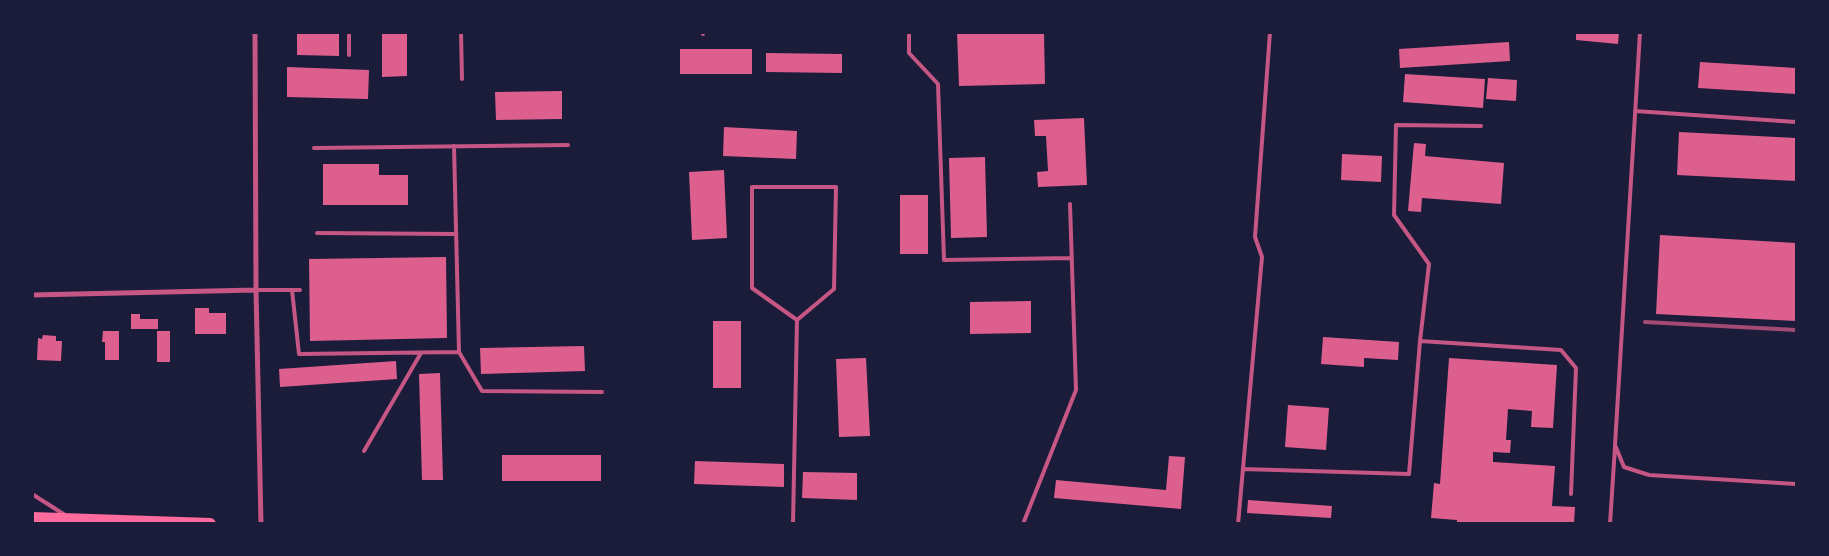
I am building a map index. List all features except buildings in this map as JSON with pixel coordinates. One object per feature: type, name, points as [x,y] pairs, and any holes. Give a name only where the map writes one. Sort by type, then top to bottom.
[{"type":"main road","points":[[32,518],[210,524]]},
{"type":"street","points":[[255,32],[256,290],[261,524]]},
{"type":"street","points":[[32,295],[256,290]]},
{"type":"lane","points":[[349,55],[350,32]]},
{"type":"lane","points":[[461,32],[462,79]]},
{"type":"lane","points":[[909,32],[910,53],[938,84],[944,260],[1072,258]]},
{"type":"lane","points":[[1238,524],[1262,257],[1256,238],[1270,32]]},
{"type":"lane","points":[[1610,524],[1640,32]]},
{"type":"lane","points":[[1635,111],[1796,122]]},
{"type":"lane","points":[[1243,470],[1409,474],[1420,341],[1429,264],[1394,215],[1396,125],[1481,126]]},
{"type":"lane","points":[[314,148],[568,144]]},
{"type":"lane","points":[[454,146],[459,352],[482,391],[602,392]]},
{"type":"lane","points":[[793,524],[797,320],[834,290],[836,187],[752,187],[752,288],[797,320]]},
{"type":"lane","points":[[1024,524],[1076,390],[1070,204]]},
{"type":"lane","points":[[317,233],[456,234]]},
{"type":"lane","points":[[256,290],[300,290]]},
{"type":"lane","points":[[292,290],[299,354],[459,352]]},
{"type":"lane","points":[[1420,341],[1561,350],[1576,368],[1572,494]]},
{"type":"lane","points":[[364,451],[421,353]]},
{"type":"lane","points":[[1615,445],[1624,467],[1649,475],[1796,484]]},
{"type":"lane","points":[[32,494],[73,520]]},
{"type":"railway","points":[[1645,322],[1796,330]]}]
